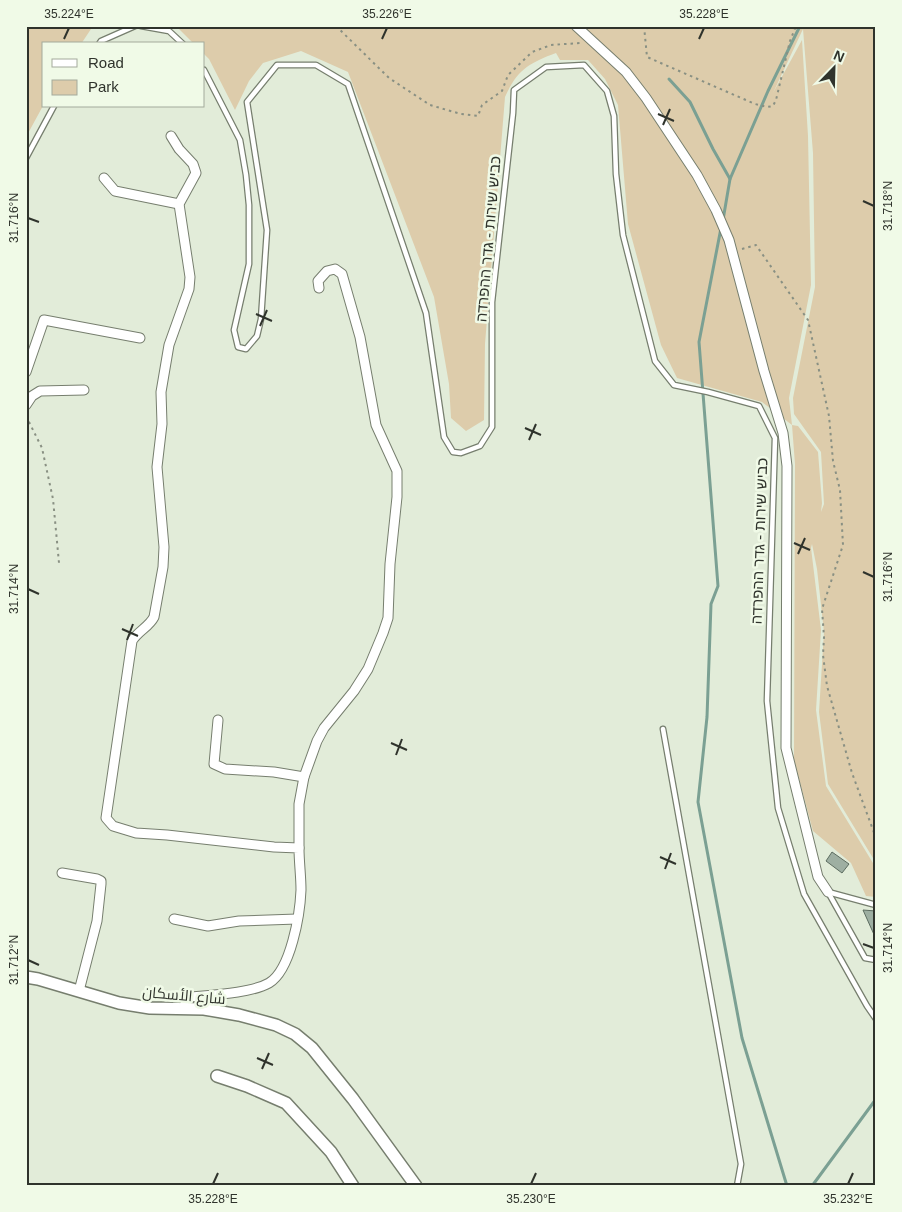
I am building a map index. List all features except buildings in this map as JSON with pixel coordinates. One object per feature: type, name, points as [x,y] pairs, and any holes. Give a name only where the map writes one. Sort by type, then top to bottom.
[{"type":"street","points":[[576,26],[626,72],[671,133],[716,210],[732,252],[783,433],[787,466],[786,748],[818,877],[828,892]]},
{"type":"street","points":[[171,136],[178,149],[194,164],[196,173],[179,204],[190,277],[189,289],[169,345],[161,392],[162,424],[157,466],[164,547],[163,567],[154,617],[150,624],[137,634],[132,641],[106,818],[114,826],[136,833],[299,848]]},
{"type":"street","points":[[104,178],[115,191],[179,204]]},
{"type":"street","points":[[182,1009],[190,997],[257,988],[277,977],[283,967],[297,919],[300,891],[300,804],[304,777],[317,741],[324,728],[354,691],[368,669],[384,633],[388,610],[390,564],[397,497],[397,471],[376,426],[360,337],[342,274],[335,269],[327,271],[318,281],[319,288]]},
{"type":"street","points":[[26,372],[44,320],[140,338]]},
{"type":"street","points":[[26,405],[32,396],[40,391],[84,390]]},
{"type":"street","points":[[218,720],[214,764],[225,770],[274,772],[304,777]]},
{"type":"street","points":[[62,873],[101,881],[97,921],[78,991]]},
{"type":"street","points":[[174,919],[208,926],[239,921],[297,919]]},
{"type":"street","name":"شارع الأسكان","points":[[26,977],[127,1005],[150,1008],[204,1009],[239,1015],[276,1025],[295,1034],[312,1048],[341,1084],[416,1186]]},
{"type":"street","points":[[217,1076],[247,1086],[286,1103],[331,1152],[353,1186]]},
{"type":"lane","points":[[100,42],[135,26]]},
{"type":"lane","points":[[141,26],[169,31],[181,42]]},
{"type":"lane","name":"כביש שירות - גדר ההפרדה","points":[[205,72],[240,140],[246,175],[249,264],[234,330],[238,347],[246,349],[257,336],[267,230],[247,102],[277,65],[316,65],[348,84],[426,313],[444,437],[453,452],[460,453],[480,446],[492,427],[492,302],[514,90],[546,67],[584,64],[607,92],[614,116],[616,174],[624,235],[655,361],[674,385],[759,406],[775,438],[767,701],[778,808],[804,894],[862,998],[876,1019]]},
{"type":"lane","points":[[26,158],[53,108]]},
{"type":"lane","points":[[663,729],[741,1164],[737,1186]]},
{"type":"lane","points":[[828,892],[876,905]]},
{"type":"lane","points":[[828,892],[865,958],[876,960]]},
{"type":"path","points":[[336,26],[389,78],[430,105],[461,114],[478,116],[482,105],[502,91],[508,75],[532,52],[552,45],[594,42]]},
{"type":"path","points":[[644,26],[647,58],[767,107],[773,106],[776,100],[790,41],[796,26]]},
{"type":"path","points":[[732,252],[756,245],[808,320],[829,416],[833,461],[840,490],[843,529],[843,545],[822,609],[823,655],[827,686],[852,774],[876,838]]},
{"type":"path","points":[[26,416],[42,448],[53,499],[59,563]]},
{"type":"green space","points":[[26,26],[96,26],[91,29],[82,42],[42,42],[42,108],[26,137]]},
{"type":"green space","points":[[176,26],[876,26],[876,863],[828,784],[819,712],[824,632],[817,569],[812,544],[811,548],[821,630],[816,710],[826,786],[876,868],[876,897],[866,896],[851,863],[813,831],[794,760],[795,464],[792,425],[762,402],[677,378],[661,345],[628,224],[618,105],[605,79],[588,60],[560,60],[556,53],[538,60],[519,74],[505,97],[485,344],[484,420],[466,431],[451,418],[449,384],[434,297],[348,72],[301,51],[263,63],[249,81],[235,110],[209,59],[205,55],[205,42],[192,42]],"holes":[[[803,29],[813,153],[815,287],[793,398],[794,414],[821,452],[824,504],[821,512],[818,452],[798,426],[792,425],[789,398],[811,285],[808,136],[802,40],[773,93]]]},
{"type":"waterway","points":[[730,179],[768,91],[800,26]]},
{"type":"waterway","points":[[669,79],[690,102],[730,179],[723,220]]},
{"type":"waterway","points":[[721,228],[699,342],[718,586],[711,604],[707,717],[698,802],[742,1038],[787,1186]]},
{"type":"waterway","points":[[812,1186],[876,1099]]}]
